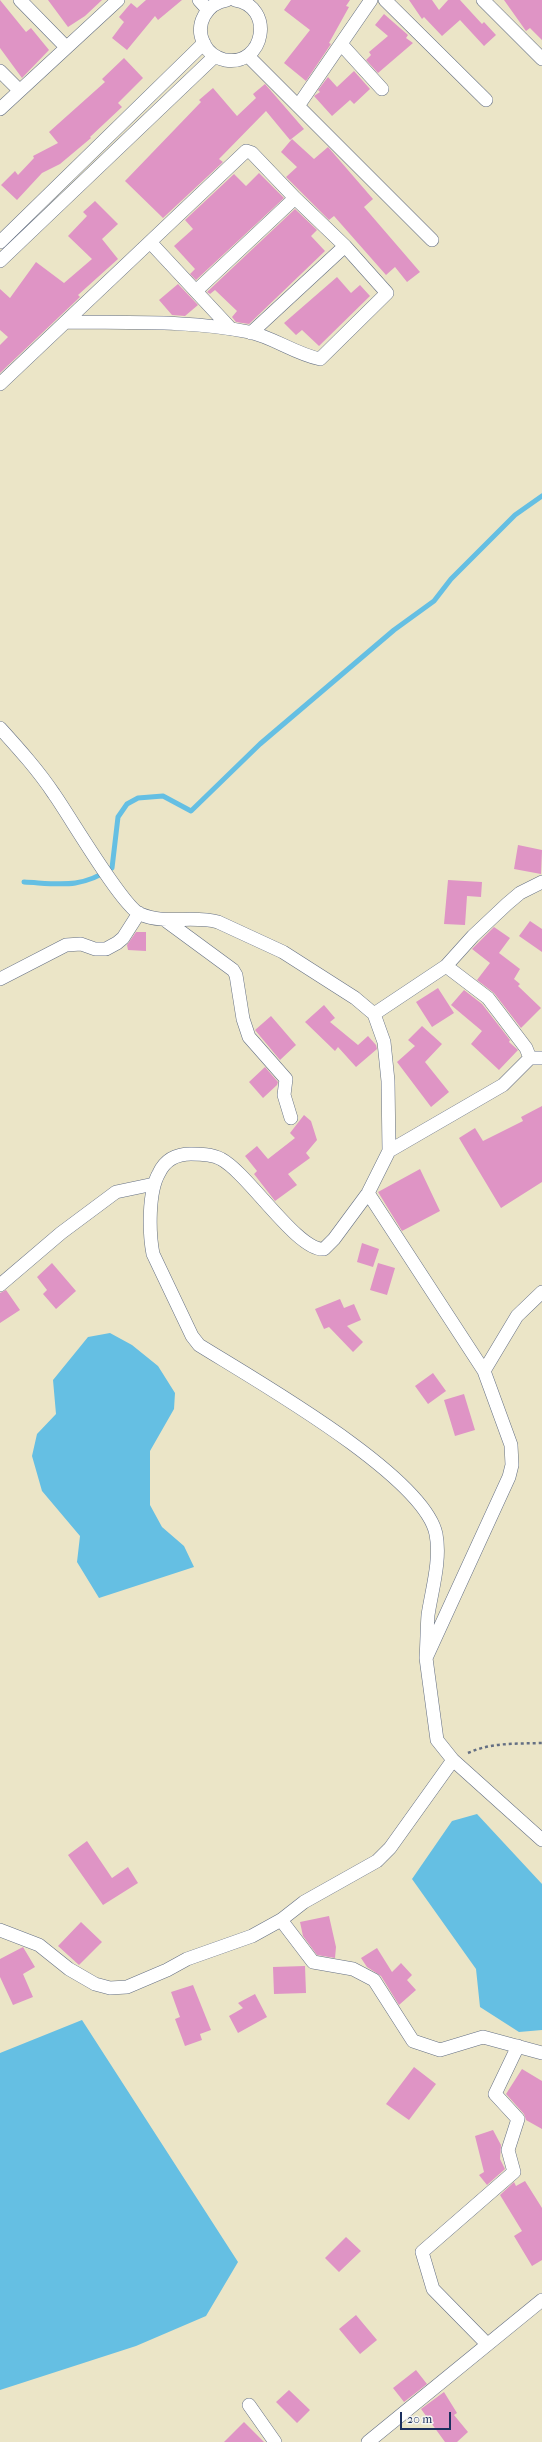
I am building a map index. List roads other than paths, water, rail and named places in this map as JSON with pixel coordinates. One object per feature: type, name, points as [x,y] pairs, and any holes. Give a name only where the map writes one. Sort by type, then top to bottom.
[{"type":"street","points":[[20,0],[66,46]]},
{"type":"street","points":[[199,0],[208,10]]},
{"type":"street","points":[[235,0],[257,5],[262,34],[259,42],[248,56],[232,61],[215,56],[204,43],[201,26],[208,10],[214,4],[235,0]]},
{"type":"street","points":[[298,106],[371,0]]},
{"type":"street","points":[[385,0],[486,100]]},
{"type":"street","points":[[483,0],[542,59]]},
{"type":"street","points":[[0,109],[112,2]]},
{"type":"street","points":[[0,242],[204,43]]},
{"type":"street","points":[[341,44],[382,89]]},
{"type":"street","points":[[0,261],[215,56]]},
{"type":"street","points":[[248,56],[432,240]]},
{"type":"street","points":[[0,71],[19,90]]},
{"type":"street","points":[[0,384],[246,151],[252,153],[295,198],[345,246],[387,293],[320,359],[251,333],[231,329],[159,323],[67,322]]},
{"type":"street","points":[[197,290],[295,198]]},
{"type":"street","points":[[150,242],[197,290],[231,329]]},
{"type":"street","points":[[251,333],[345,246]]},
{"type":"street","points":[[0,728],[54,794],[107,874],[138,913],[165,920],[207,919],[218,922],[283,952],[355,998],[374,1014],[384,1042],[388,1081],[389,1151],[368,1193],[329,1246],[318,1250],[307,1243],[263,1200],[236,1169],[220,1158],[200,1154],[174,1157],[164,1164],[154,1184],[151,1243],[153,1254],[195,1341],[212,1353],[265,1384],[342,1437],[396,1480],[420,1504],[431,1521],[436,1533],[438,1551],[428,1616],[426,1658],[437,1740],[453,1760],[542,1840]]},
{"type":"street","points":[[374,1014],[446,966],[473,936],[507,904],[520,894],[542,882]]},
{"type":"street","points":[[0,979],[66,945],[81,944],[95,949],[106,949],[123,938],[138,913]]},
{"type":"street","points":[[165,920],[233,970],[236,975],[245,1028],[249,1037],[286,1079],[284,1095],[291,1118]]},
{"type":"street","points":[[389,1151],[503,1085],[536,1058],[526,1048],[488,998],[446,966]]},
{"type":"street","points":[[0,1285],[61,1233],[116,1192],[154,1184]]},
{"type":"street","points":[[368,1193],[484,1371],[511,1445],[512,1465],[509,1477],[492,1519],[426,1658]]},
{"type":"street","points":[[484,1371],[517,1316],[542,1292]]},
{"type":"street","points":[[0,1930],[39,1945],[79,1976],[110,1988],[127,1987],[167,1970],[187,1959],[252,1936],[281,1920],[304,1902],[384,1856],[453,1760]]},
{"type":"street","points":[[281,1920],[313,1962],[353,1969],[374,1980],[413,2042],[440,2050],[483,2037],[542,2053]]},
{"type":"street","points":[[487,2344],[433,2289],[422,2252],[514,2172],[508,2150],[518,2119],[495,2094],[518,2046]]},
{"type":"street","points":[[368,2442],[542,2300]]},
{"type":"street","points":[[250,2405],[275,2442]]},
{"type":"water","points":[[110,1333],[132,1345],[158,1366],[175,1393],[174,1409],[150,1451],[150,1505],[162,1527],[184,1546],[194,1567],[99,1598],[77,1562],[80,1536],[42,1491],[32,1456],[37,1434],[56,1414],[53,1380],[88,1337]]},
{"type":"water","points":[[477,1814],[542,1884],[542,2030],[519,2032],[480,2007],[476,1969],[412,1879],[452,1821]]},
{"type":"water","points":[[82,2020],[238,2262],[206,2316],[136,2346],[0,2390],[0,2053]]},
{"type":"waterway","points":[[24,882],[70,884],[101,875],[112,868],[118,817],[127,804],[138,798],[163,796],[191,811],[260,744],[394,630],[434,601],[451,579],[515,515],[542,496]]}]
